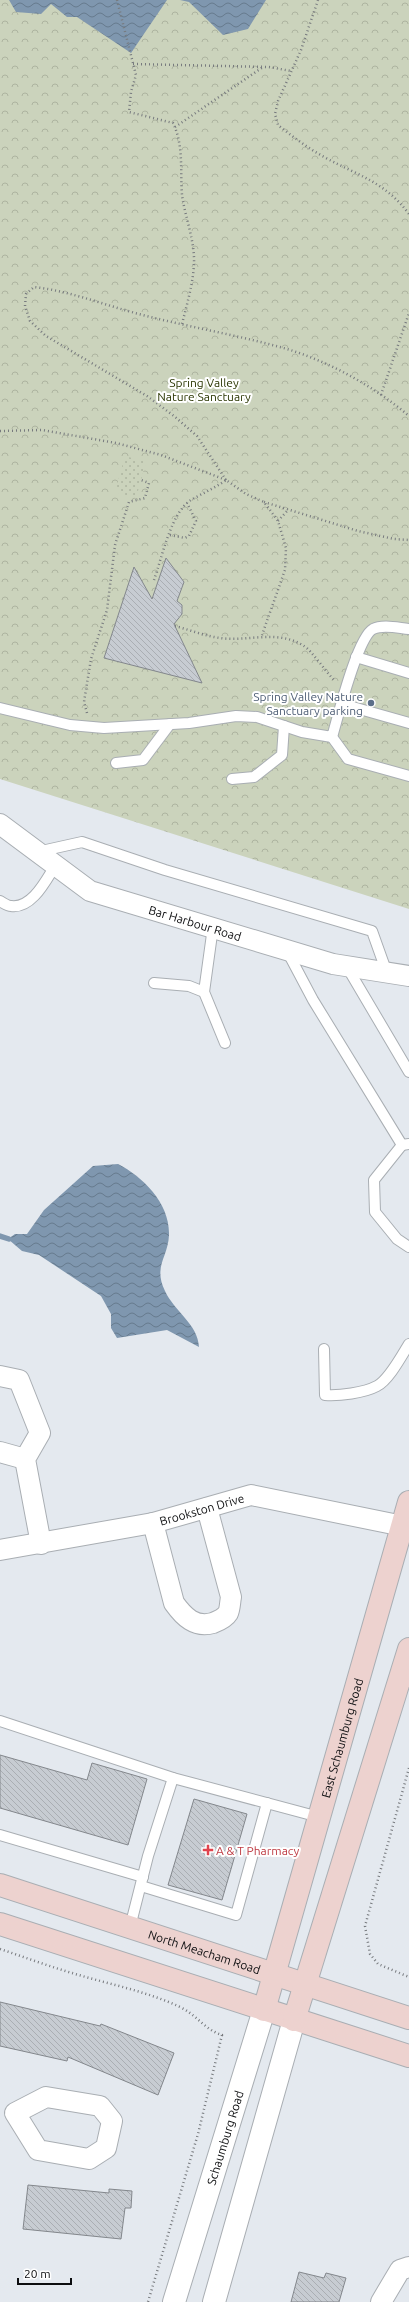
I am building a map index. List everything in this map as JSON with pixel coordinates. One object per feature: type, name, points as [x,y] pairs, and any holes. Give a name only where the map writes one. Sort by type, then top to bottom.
[{"type":"main road","name":"East Schaumburg Road","points":[[275,1973],[409,1502]]},
{"type":"main road","points":[[294,2020],[409,1650]]},
{"type":"main road","name":"North Meacham Road","points":[[0,1885],[275,1973],[409,2018]]},
{"type":"main road","points":[[0,1924],[409,2056]]},
{"type":"main road","name":"Schaumburg Road","points":[[264,2010],[275,1973]]},
{"type":"street","name":"Bar Harbour Road","points":[[0,824],[90,891],[347,966],[409,976]]},
{"type":"street","points":[[0,1376],[19,1380],[40,1432],[24,1459],[41,1544]]},
{"type":"street","points":[[0,1452],[24,1459]]},
{"type":"street","name":"Brookston Drive","points":[[0,1550],[41,1544],[153,1523],[251,1495],[402,1526]]},
{"type":"street","points":[[153,1523],[174,1603],[182,1614],[196,1624],[212,1623],[220,1620],[229,1612],[231,1598],[207,1508]]},
{"type":"street","name":"Schaumburg Road","points":[[174,2302],[264,2010]]},
{"type":"street","points":[[214,2302],[294,2020]]},
{"type":"street","points":[[46,2097],[100,2106],[112,2122],[106,2148],[89,2159],[38,2150],[8,2109],[46,2097]]},
{"type":"street","points":[[381,2302],[404,2268]]},
{"type":"lane","points":[[332,737],[356,658],[366,634],[374,629],[387,626],[409,629]]},
{"type":"lane","points":[[356,658],[409,672]]},
{"type":"lane","points":[[342,704],[409,724]]},
{"type":"lane","points":[[0,708],[70,725],[104,728],[170,724],[236,716],[257,717],[302,732],[332,737],[348,759],[409,776]]},
{"type":"lane","points":[[116,763],[143,760],[170,724]]},
{"type":"lane","points":[[232,779],[254,778],[282,755],[284,726]]},
{"type":"lane","points":[[37,852],[82,842],[165,870],[372,931],[387,973]]},
{"type":"lane","points":[[0,901],[11,906],[24,904],[39,890],[55,866]]},
{"type":"lane","points":[[213,927],[204,992],[225,1043]]},
{"type":"lane","points":[[286,949],[312,1000],[406,1144],[374,1180],[375,1212],[397,1239],[409,1248]]},
{"type":"lane","points":[[347,966],[409,1072]]},
{"type":"lane","points":[[154,983],[189,986],[204,992]]},
{"type":"lane","points":[[324,1349],[325,1395],[339,1396],[378,1386],[397,1364],[409,1344]]},
{"type":"lane","points":[[0,1721],[173,1778],[319,1817]]},
{"type":"lane","points":[[130,1927],[173,1778]]},
{"type":"lane","points":[[0,1836],[142,1882],[236,1915],[267,1804]]},
{"type":"path","points":[[117,0],[136,76],[131,92],[129,112],[173,122],[178,133],[182,163],[182,194],[194,263],[182,324]]},
{"type":"path","points":[[318,0],[301,50],[278,100],[275,114],[278,125],[326,159],[378,184],[397,199],[409,214]]},
{"type":"path","points":[[133,64],[264,66],[291,71]]},
{"type":"path","points":[[175,126],[264,66]]},
{"type":"path","points":[[226,480],[198,436],[174,416],[147,396],[46,336],[30,321],[25,306],[26,294],[34,287],[55,289],[139,314],[288,350],[341,372],[381,395],[409,416]]},
{"type":"path","points":[[381,395],[400,345],[409,313]]},
{"type":"path","points":[[0,431],[42,430],[116,443],[161,455],[226,480],[246,494],[287,511],[358,531],[394,539],[409,540]]},
{"type":"path","points":[[91,727],[84,702],[91,659],[107,610],[115,545],[129,502],[145,498],[149,483],[141,480]]},
{"type":"path","points":[[154,580],[177,515],[187,503],[226,480]]},
{"type":"path","points":[[262,635],[285,570],[286,548],[278,521],[264,502]]},
{"type":"path","points":[[170,535],[185,538],[189,536],[196,521],[187,503]]},
{"type":"path","points":[[278,521],[287,511]]},
{"type":"path","points":[[175,626],[219,638],[242,639],[262,635],[285,639],[304,646],[345,692]]},
{"type":"path","points":[[409,1768],[365,1926],[370,1954],[378,1964],[409,1977]]},
{"type":"path","points":[[0,1949],[72,1973],[138,1991],[180,2007],[197,2017],[211,2031],[222,2036],[198,2134],[148,2302]]},
{"type":"green space","name":"Spring Valley Nature Sanctuary","points":[[0,0],[409,0],[409,909],[0,779]]},
{"type":"green space","points":[[125,456],[146,462],[136,498],[115,492]]},
{"type":"water","points":[[9,0],[167,0],[131,53],[77,17],[67,17],[51,4],[41,14],[16,12]]},
{"type":"water","points":[[180,0],[266,0],[248,29],[223,35],[189,2]]},
{"type":"water","points":[[118,1164],[137,1176],[153,1192],[165,1212],[169,1235],[160,1275],[169,1298],[195,1331],[199,1347],[167,1330],[117,1338],[111,1328],[111,1314],[101,1296],[39,1255],[22,1251],[8,1239],[15,1234],[27,1234],[44,1210],[93,1166]]},
{"type":"building","points":[[166,558],[184,582],[177,601],[182,605],[182,614],[174,624],[202,683],[104,658],[134,567],[152,599]]},
{"type":"building","points":[[0,1755],[87,1780],[92,1763],[147,1779],[128,1845],[0,1808]]},
{"type":"building","name":"A & T Pharmacy","points":[[194,1799],[247,1814],[222,1900],[168,1885]]},
{"type":"building","points":[[0,2002],[100,2026],[101,2024],[174,2053],[158,2095],[68,2057],[67,2061],[0,2046]]},
{"type":"building","points":[[28,2185],[109,2193],[109,2189],[132,2191],[131,2208],[125,2208],[121,2239],[23,2229]]},
{"type":"building","points":[[299,2272],[324,2278],[326,2273],[346,2278],[339,2302],[291,2302]]},
{"type":"waterway","points":[[0,1236],[9,1239]]},
{"type":"place","name":"Spring Valley Nature Sanctuary parking","points":[[371,703]]},
{"type":"place","name":"A & T Pharmacy","points":[[208,1850]]}]
